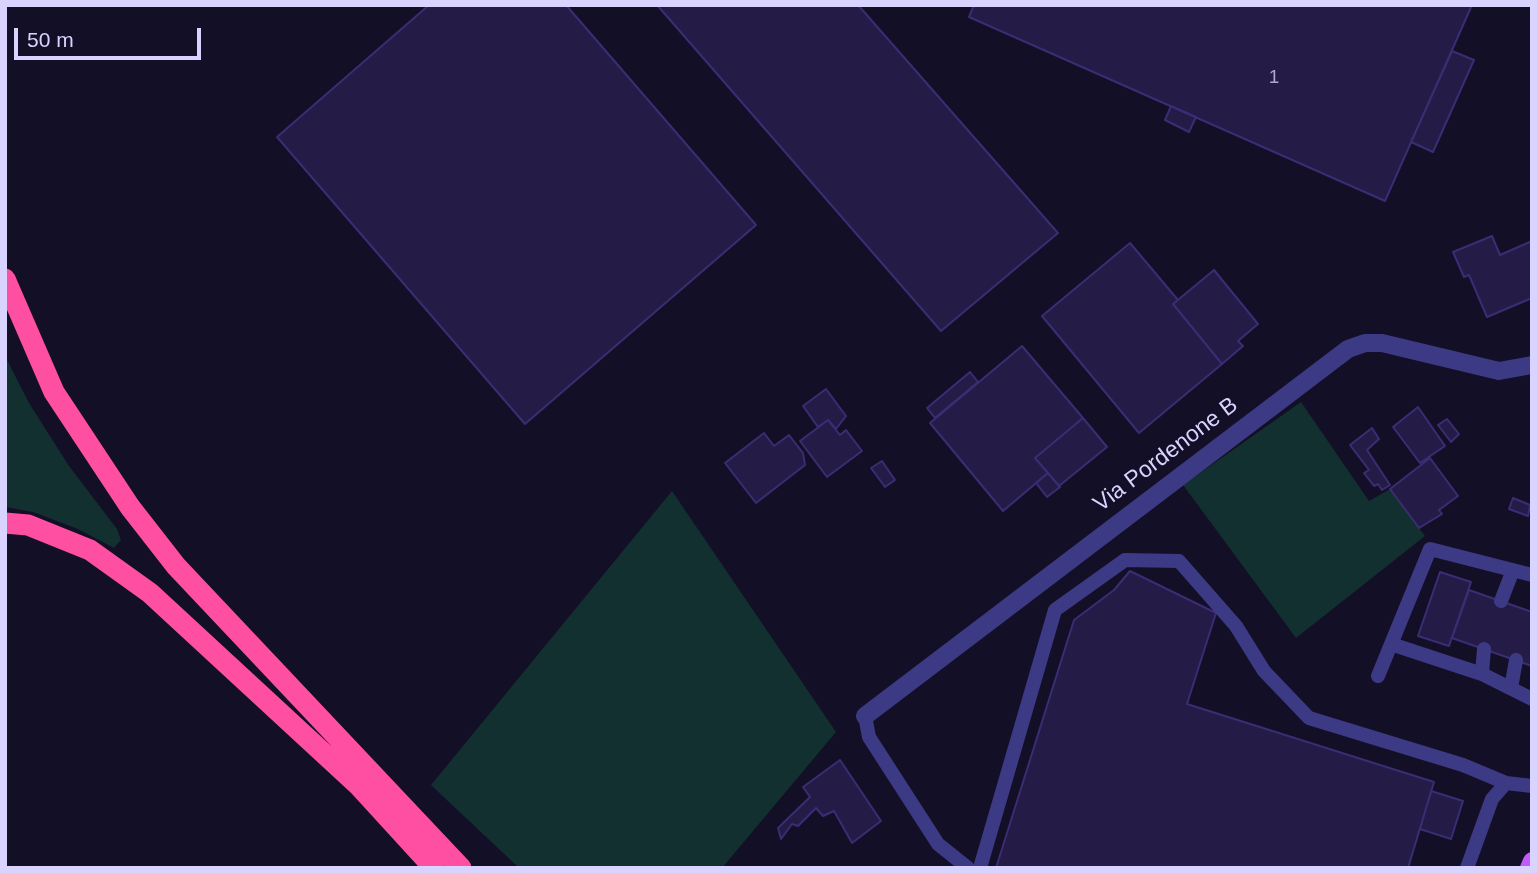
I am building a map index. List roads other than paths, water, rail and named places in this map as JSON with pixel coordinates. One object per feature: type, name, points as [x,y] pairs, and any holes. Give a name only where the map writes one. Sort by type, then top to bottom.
[{"type":"highway","points":[[5,279],[54,391],[137,517],[176,566],[461,868]]},
{"type":"highway","points":[[5,523],[28,525],[90,550],[150,593],[358,785],[434,868]]},
{"type":"main road","points":[[1529,868],[1532,861]]},
{"type":"street","name":"Via Pordenone B","points":[[865,716],[1348,349],[1365,343],[1382,343],[1499,371],[1532,365]]},
{"type":"lane","points":[[1378,676],[1430,549],[1532,575]]},
{"type":"lane","points":[[980,868],[1055,610],[1125,560],[1179,561],[1236,626],[1264,671],[1310,718],[1463,765],[1506,783],[1532,786]]},
{"type":"lane","points":[[1501,601],[1513,570]]},
{"type":"lane","points":[[1391,644],[1482,674],[1532,699]]},
{"type":"lane","points":[[1482,674],[1484,649]]},
{"type":"lane","points":[[1511,688],[1516,660]]},
{"type":"lane","points":[[865,716],[869,737],[938,844],[968,868]]},
{"type":"lane","points":[[1467,868],[1492,799],[1506,783]]}]
